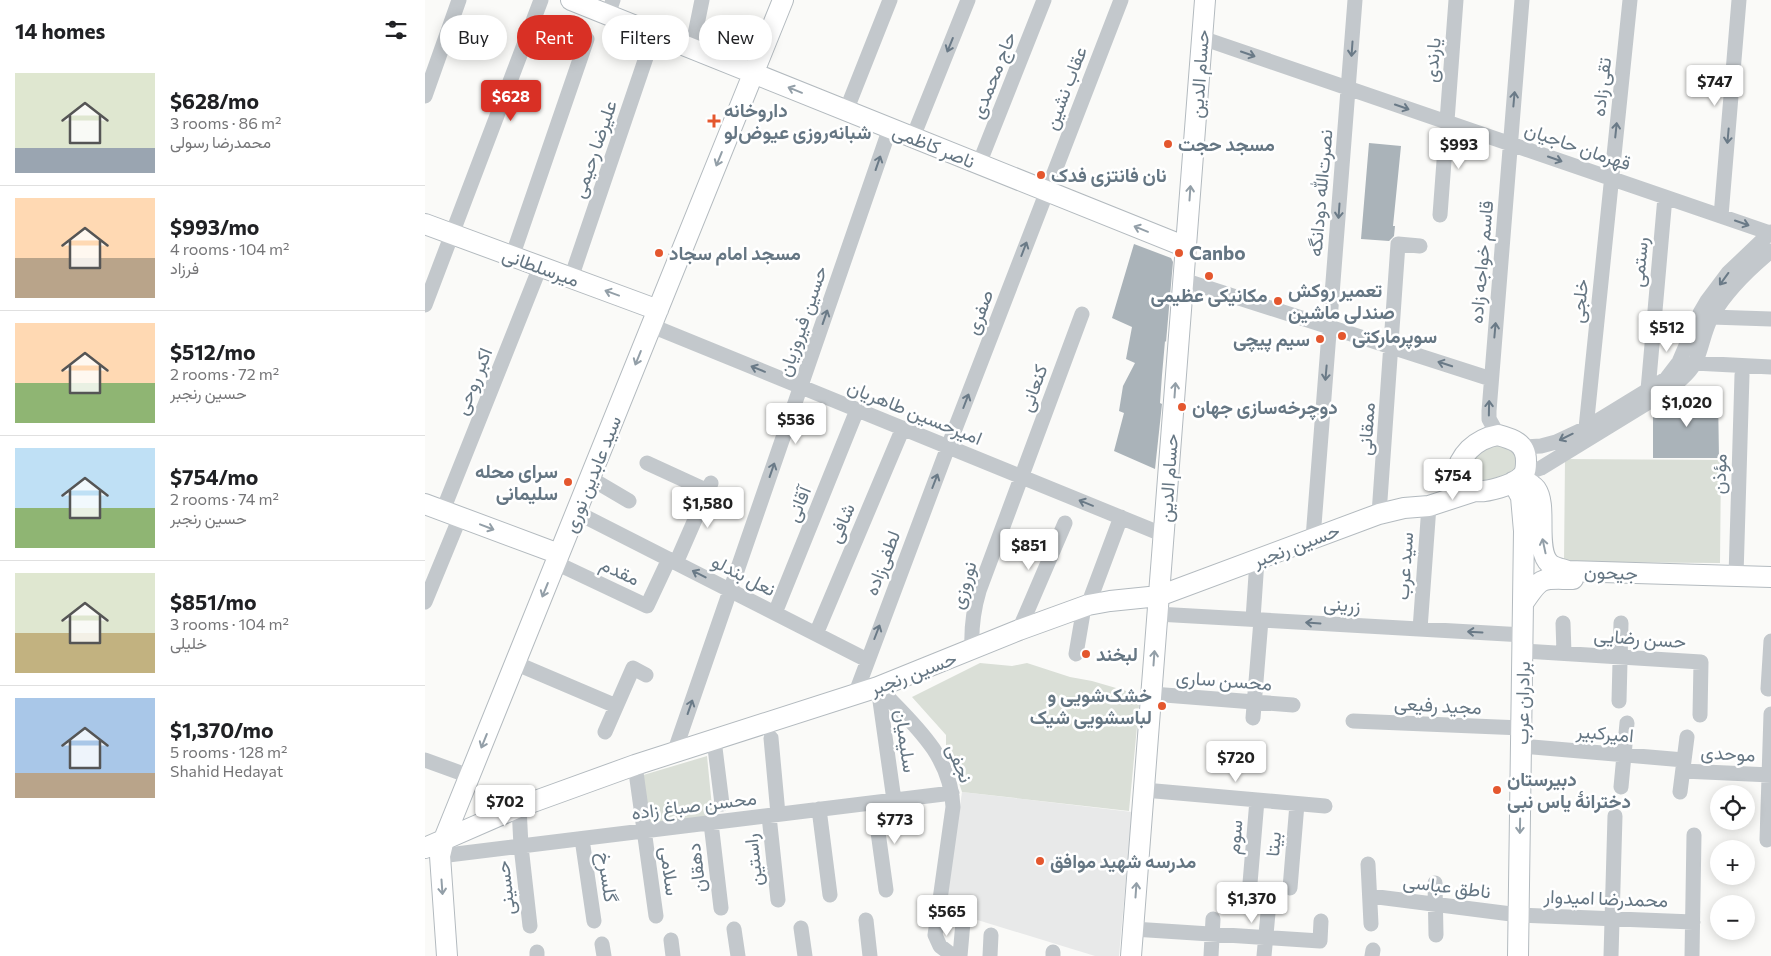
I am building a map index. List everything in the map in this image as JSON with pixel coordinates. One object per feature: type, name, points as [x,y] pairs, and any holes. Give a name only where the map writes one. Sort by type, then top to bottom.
[{"type":"main road","name":"ناصر کاظمی","points":[[571,0],[610,7],[623,15]]},
{"type":"main road","name":"سید عابدین نوری","points":[[447,956],[436,848],[469,776],[783,0]]},
{"type":"main road","name":"حسام الدین","points":[[1131,956],[1205,0]]},
{"type":"main road","name":"ناصر کاظمی","points":[[689,48],[1186,247]]},
{"type":"main road","name":"میرسلطانی","points":[[425,224],[571,278],[655,318]]},
{"type":"main road","points":[[1498,435],[1516,440],[1523,447],[1526,461],[1519,478],[1490,490],[1475,491],[1461,485],[1455,478],[1460,461],[1468,451],[1487,437],[1498,435]]},
{"type":"main road","name":"حسین رنجبر","points":[[1403,508],[1455,478]]},
{"type":"main road","name":"جیحون","points":[[1519,478],[1532,484],[1539,496],[1544,549],[1549,562],[1553,566],[1569,571],[1771,577]]},
{"type":"main road","name":"برادران عرب","points":[[1518,956],[1524,602],[1523,512],[1519,478]]},
{"type":"main road","name":"حسین رنجبر","points":[[436,848],[519,807],[635,765],[878,688],[1019,630],[1086,606],[1110,601],[1158,605],[1257,560],[1379,514],[1403,508],[1429,506],[1475,491]]},
{"type":"main road","points":[[443,510],[557,558]]},
{"type":"main road","name":"جیحون","points":[[1524,602],[1536,584],[1541,580],[1550,578],[1771,586]]},
{"type":"street","points":[[425,96],[431,58],[459,0]]},
{"type":"street","points":[[425,305],[541,0]]},
{"type":"street","points":[[692,49],[702,0]]},
{"type":"street","points":[[846,111],[890,0]]},
{"type":"street","points":[[913,137],[968,0]]},
{"type":"street","name":"حاج محمدی","points":[[979,164],[1044,0]]},
{"type":"street","name":"عقاب نشین","points":[[1047,191],[1121,0]]},
{"type":"street","name":"نصرت‌الله دودانگه","points":[[1313,538],[1355,0]]},
{"type":"street","name":"یارندی","points":[[1440,215],[1456,0]]},
{"type":"street","name":"قاسم خواجه زاده","points":[[1498,435],[1489,419],[1491,379],[1522,0]]},
{"type":"street","name":"تقی زاده","points":[[1611,179],[1629,0]]},
{"type":"street","points":[[1721,216],[1739,0]]},
{"type":"street","name":"قهرمان حاجیان","points":[[1202,38],[1771,233]]},
{"type":"street","points":[[512,256],[580,60]]},
{"type":"street","name":"علیرضا رحیمی","points":[[571,278],[645,60]]},
{"type":"street","name":"حسین فیروزیان","points":[[674,753],[890,128]]},
{"type":"street","name":"خلجی","points":[[1586,428],[1611,179]]},
{"type":"street","name":"صفری","points":[[948,447],[1047,191]]},
{"type":"street","name":"رستمی","points":[[1648,390],[1665,197]]},
{"type":"street","points":[[1519,478],[1541,468],[1665,392],[1679,381],[1695,363],[1711,317],[1749,261],[1771,233]]},
{"type":"street","name":"ممقانی","points":[[1379,514],[1398,244],[1420,246]]},
{"type":"street","points":[[1523,447],[1541,446],[1556,442],[1586,428],[1666,379],[1679,362],[1707,301],[1728,272],[1771,251]]},
{"type":"street","points":[[1749,261],[1771,265]]},
{"type":"street","name":"اکبر روحی","points":[[425,602],[443,510],[540,267]]},
{"type":"street","points":[[1183,280],[1491,379]]},
{"type":"street","name":"کنعانی","points":[[1022,477],[1082,314]]},
{"type":"street","points":[[1711,317],[1771,319]]},
{"type":"street","name":"امیرحسین طاهریان","points":[[655,318],[857,410],[1164,535]]},
{"type":"street","points":[[1695,363],[1771,367]]},
{"type":"street","name":"مؤذن","points":[[1736,576],[1742,375]]},
{"type":"street","name":"آقانی","points":[[775,613],[857,410]]},
{"type":"street","name":"شافی","points":[[816,634],[903,428]]},
{"type":"street","name":"لطفی‌زاده","points":[[855,695],[948,447]]},
{"type":"street","points":[[647,463],[709,487],[673,561]]},
{"type":"street","name":"نوروزی","points":[[972,650],[973,612],[1022,477]]},
{"type":"street","points":[[590,478],[629,501]]},
{"type":"street","name":"سید عرب","points":[[1420,629],[1429,506]]},
{"type":"street","name":"نعل بندلو","points":[[576,512],[867,660]]},
{"type":"street","points":[[1076,654],[1086,606],[1121,517]]},
{"type":"street","points":[[1019,630],[1065,523]]},
{"type":"street","name":"مقدم","points":[[557,558],[647,606],[673,561]]},
{"type":"street","points":[[1253,718],[1257,560]]},
{"type":"street","name":"زرینی","points":[[1158,605],[1257,619],[1420,629],[1523,643]]},
{"type":"street","points":[[1563,623],[1564,653]]},
{"type":"street","points":[[1619,701],[1621,623]]},
{"type":"street","points":[[1768,689],[1771,641]]},
{"type":"street","name":"حسن رضایی","points":[[1523,643],[1564,653],[1701,662],[1699,715]]},
{"type":"street","points":[[515,663],[616,706]]},
{"type":"street","points":[[605,732],[633,668],[646,675]]},
{"type":"street","name":"نجفی","points":[[878,688],[928,739],[946,772],[952,793],[953,807],[935,935],[940,946],[953,956]]},
{"type":"street","name":"سلیمیان","points":[[878,688],[894,800]]},
{"type":"street","name":"محسن ساری","points":[[1152,694],[1293,705]]},
{"type":"street","points":[[1767,840],[1771,775],[1771,714]]},
{"type":"street","name":"مجید رفیعی","points":[[1353,721],[1522,737]]},
{"type":"street","points":[[1621,787],[1627,723]]},
{"type":"street","name":"امیرکبیر","points":[[1522,737],[1684,765]]},
{"type":"street","points":[[1680,792],[1687,737]]},
{"type":"street","name":"راستین","points":[[771,738],[778,900]]},
{"type":"street","points":[[714,740],[722,804]]},
{"type":"street","points":[[425,760],[469,776]]},
{"type":"street","name":"سلامی","points":[[635,765],[656,916]]},
{"type":"street","name":"موحدی","points":[[1684,765],[1733,773],[1771,775]]},
{"type":"street","points":[[1144,790],[1325,806]]},
{"type":"street","name":"محسن صباغ زاده","points":[[436,848],[521,846],[952,793]]},
{"type":"street","name":"سوم","points":[[1248,907],[1257,800]]},
{"type":"street","points":[[874,803],[886,890]]},
{"type":"street","name":"بیتا","points":[[1290,888],[1297,804]]},
{"type":"street","points":[[519,807],[521,846]]},
{"type":"street","points":[[819,809],[830,895]]},
{"type":"street","points":[[1611,956],[1615,816]]},
{"type":"street","name":"دهقان","points":[[711,823],[721,908]]},
{"type":"street","points":[[1692,956],[1694,835]]},
{"type":"street","name":"گلسرخ","points":[[582,839],[594,921]]},
{"type":"street","name":"حسینی","points":[[521,846],[530,926]]},
{"type":"street","points":[[1368,864],[1371,924]]},
{"type":"street","points":[[1435,883],[1435,935]]},
{"type":"street","name":"ناطق عباسی","points":[[1370,896],[1519,915]]},
{"type":"street","points":[[1265,956],[1269,913]]},
{"type":"street","name":"محمدرضا امیدوار","points":[[1519,915],[1693,922]]},
{"type":"street","points":[[866,920],[870,956]]},
{"type":"street","points":[[1133,929],[1212,927],[1266,938],[1320,941],[1321,921]]},
{"type":"street","points":[[960,956],[963,922]]},
{"type":"street","points":[[1211,956],[1212,927]]},
{"type":"street","points":[[801,928],[805,956]]},
{"type":"street","points":[[733,929],[738,956]]},
{"type":"street","points":[[990,956],[991,936]]},
{"type":"street","points":[[671,940],[673,956]]},
{"type":"shaded area","points":[[1510,442],[1520,463],[1506,481],[1467,482],[1465,471],[1479,449]]},
{"type":"shaded area","points":[[1565,459],[1721,460],[1720,563],[1564,562]]},
{"type":"shaded area","points":[[980,663],[1012,666],[1027,663],[1070,677],[1092,681],[1140,695],[1129,811],[962,792],[946,750],[946,735],[912,697]]},
{"type":"shaded area","points":[[707,756],[713,817],[647,824],[640,776]]},
{"type":"shaded area","name":"مدرسه شهید موافق","points":[[962,792],[1132,812],[1119,956],[1095,956],[945,910]]},
{"type":"building","points":[[1369,143],[1401,146],[1393,226],[1395,226],[1394,236],[1389,241],[1361,239]]},
{"type":"building","points":[[1134,244],[1171,258],[1173,262],[1155,469],[1114,451],[1124,413],[1119,411],[1123,386],[1135,363],[1126,359],[1132,327],[1112,318]]},
{"type":"building","points":[[1677,395],[1718,396],[1719,458],[1653,458],[1653,410]]},
{"type":"place","name":"داروخانه شبانه‌روزی عیوض‌لو","points":[[714,121]]},
{"type":"place","name":"مسجد حجت","points":[[1168,144]]},
{"type":"place","name":"نان فانتزی فدک","points":[[1041,175]]},
{"type":"place","name":"مسجد امام سجاد","points":[[659,253]]},
{"type":"place","name":"Canbo","points":[[1179,253]]},
{"type":"place","name":"مکانیکی عظیمی","points":[[1209,276]]},
{"type":"place","name":"تعمیر روکش صندلی ماشین","points":[[1278,301]]},
{"type":"place","name":"سوپرمارکتی","points":[[1342,336]]},
{"type":"place","name":"سیم پیچی","points":[[1320,339]]},
{"type":"place","name":"دوچرخه‌سازی جهان","points":[[1182,407]]},
{"type":"place","name":"سرای محله سلیمانی","points":[[568,482]]},
{"type":"place","name":"لبخند","points":[[1086,654]]},
{"type":"place","name":"خشک‌شویی و لباسشویی شیک","points":[[1162,706]]},
{"type":"place","name":"دبیرستان دخترانهٔ یاس نبی","points":[[1497,790]]},
{"type":"place","name":"مدرسه شهید موافق","points":[[1040,861]]}]
